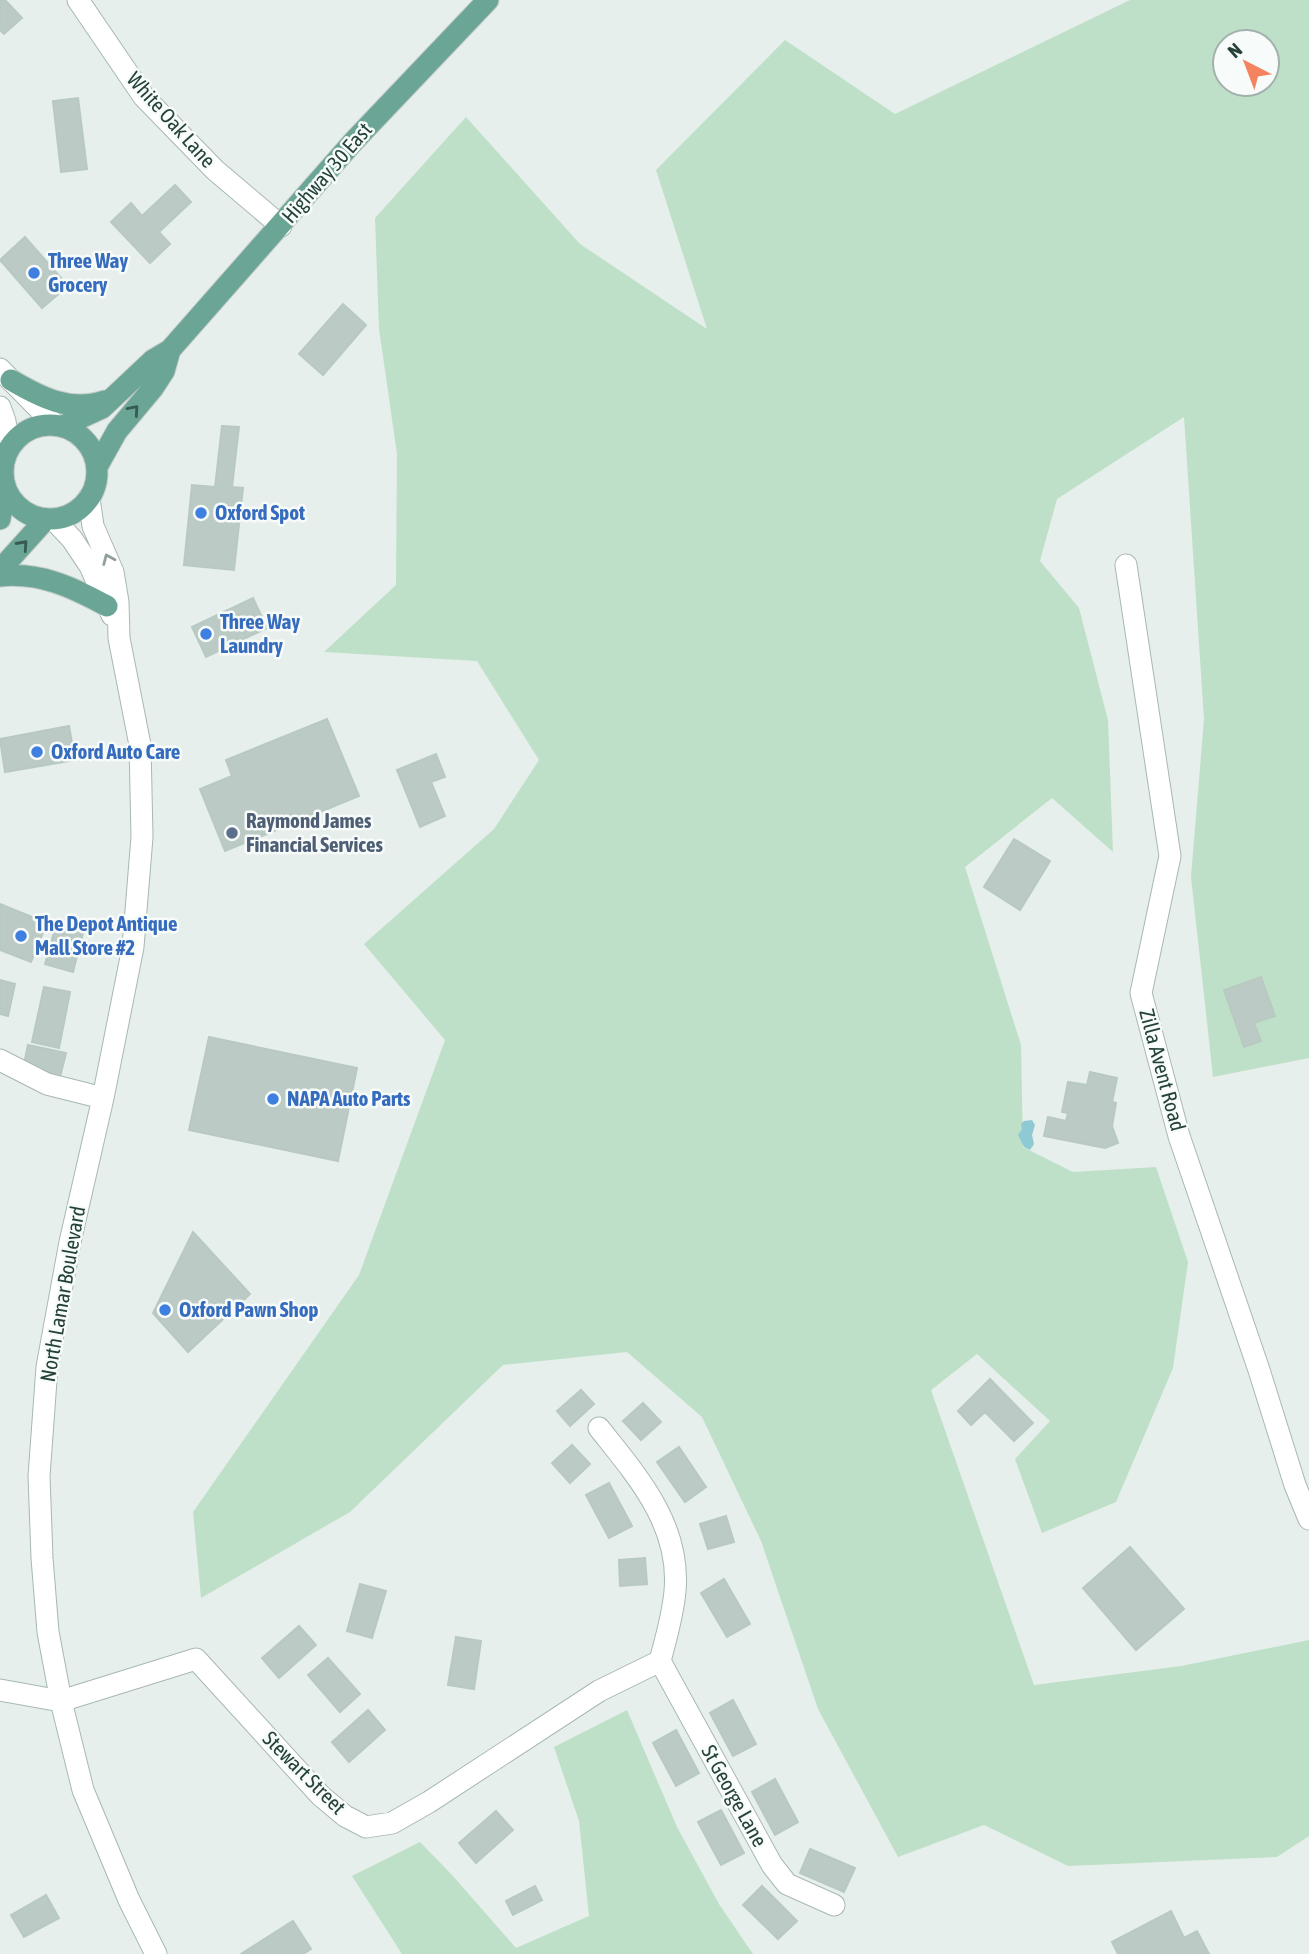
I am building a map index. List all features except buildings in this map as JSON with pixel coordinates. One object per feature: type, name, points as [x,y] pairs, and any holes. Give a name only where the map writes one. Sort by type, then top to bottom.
[{"type":"main road","name":"Highway 30 East","points":[[59,425],[92,414],[116,396],[153,359],[170,350],[381,112],[488,0]]},
{"type":"main road","name":"Highway 30 East","points":[[97,467],[117,431],[164,371],[170,350]]},
{"type":"main road","points":[[5,375],[39,396],[59,404],[89,405],[116,396]]},
{"type":"main road","points":[[0,519],[5,489],[2,467],[9,447],[24,432],[44,424],[59,425],[80,435],[92,449],[97,467],[94,489],[74,513],[49,519],[36,517],[17,506],[5,489]]},
{"type":"main road","points":[[0,570],[49,519]]},
{"type":"main road","points":[[0,576],[25,576],[60,582],[112,614]]},
{"type":"street","name":"White Oak Lane","points":[[78,0],[144,96],[215,170],[281,226]]},
{"type":"street","points":[[5,375],[59,425]]},
{"type":"street","points":[[0,407],[9,447]]},
{"type":"street","name":"North Lamar Boulevard","points":[[89,498],[93,526],[113,572],[118,602],[112,614]]},
{"type":"street","name":"North Lamar Boulevard","points":[[49,519],[72,539],[85,558],[112,614],[140,744],[142,837],[133,947],[103,1098],[70,1242],[47,1367],[39,1476],[42,1558],[48,1632],[61,1701],[83,1790],[129,1900],[156,1954]]},
{"type":"street","name":"Zilla Avent Road","points":[[1126,565],[1170,856],[1141,993],[1179,1136],[1259,1370],[1295,1485],[1309,1519]]},
{"type":"street","points":[[0,1060],[47,1084],[103,1098]]},
{"type":"street","points":[[599,1428],[660,1511],[669,1537],[675,1561],[676,1589],[672,1617],[660,1661]]},
{"type":"street","name":"Stewart Street","points":[[61,1701],[196,1659],[321,1796],[345,1816],[366,1827],[392,1823],[429,1802],[599,1691],[660,1661]]},
{"type":"street","name":"St George Lane","points":[[660,1661],[786,1885],[834,1905]]},
{"type":"street","points":[[0,1689],[61,1701]]},
{"type":"green space","points":[[1130,0],[1309,0],[1309,1058],[1213,1077],[1191,877],[1204,719],[1184,417],[1057,499],[1040,561],[1079,608],[1108,720],[1113,852],[1052,798],[965,867],[1021,1045],[1023,1147],[1073,1172],[1156,1167],[1188,1262],[1173,1368],[1116,1502],[1042,1533],[1015,1459],[1050,1421],[977,1354],[931,1390],[1034,1685],[1181,1666],[1309,1640],[1309,1836],[1277,1857],[1068,1866],[984,1825],[898,1857],[818,1709],[761,1541],[702,1417],[627,1352],[503,1365],[350,1512],[201,1598],[193,1512],[359,1275],[445,1040],[364,944],[494,829],[539,760],[477,661],[324,652],[396,585],[397,454],[379,329],[375,218],[466,117],[580,244],[707,329],[656,170],[785,40],[895,114]]},
{"type":"green space","points":[[627,1710],[677,1827],[719,1904],[753,1954],[402,1954],[352,1876],[420,1842],[516,1948],[589,1916],[579,1821],[554,1747]]},
{"type":"water","points":[[1032,1120],[1035,1125],[1032,1135],[1034,1144],[1030,1150],[1024,1147],[1018,1135],[1022,1129],[1021,1124]]},
{"type":"place","name":"Three Way Grocery","points":[[34,273]]},
{"type":"place","name":"Oxford Spot","points":[[201,513]]},
{"type":"place","name":"Three Way Laundry","points":[[206,634]]},
{"type":"place","name":"Oxford Auto Care","points":[[37,752]]},
{"type":"place","name":"Raymond James Financial Services","points":[[232,833]]},
{"type":"place","name":"The Depot Antique Mall Store #2","points":[[21,936]]},
{"type":"place","name":"NAPA Auto Parts","points":[[273,1099]]},
{"type":"place","name":"Oxford Pawn Shop","points":[[165,1310]]}]
